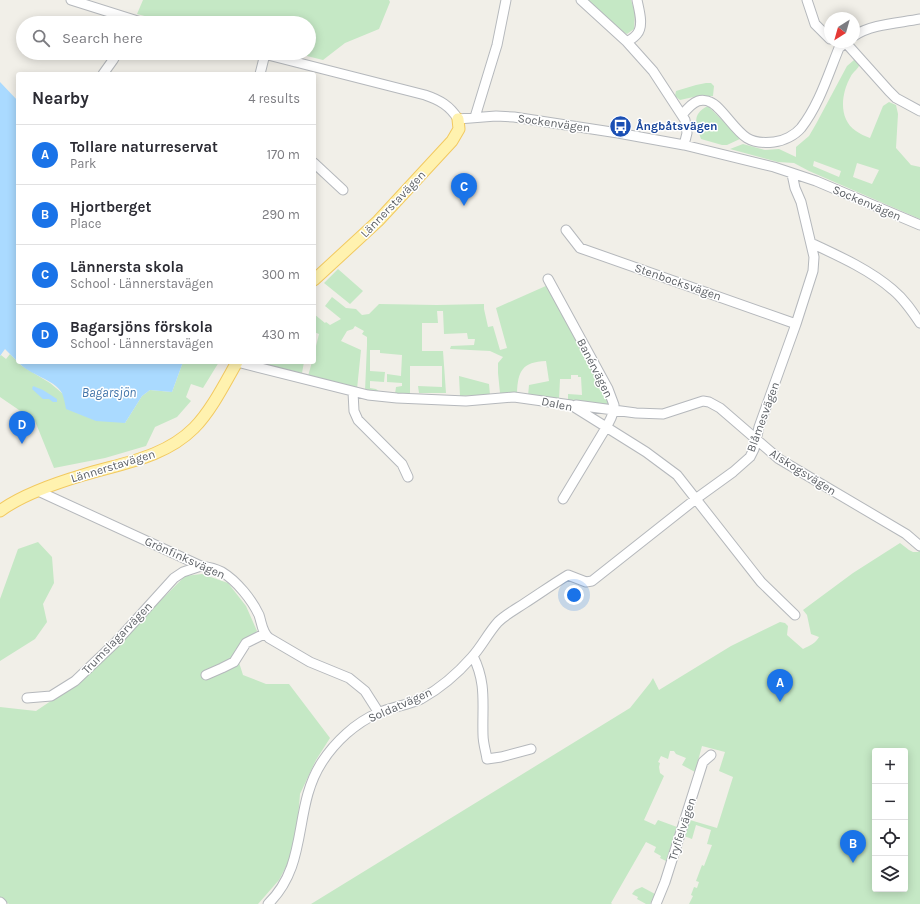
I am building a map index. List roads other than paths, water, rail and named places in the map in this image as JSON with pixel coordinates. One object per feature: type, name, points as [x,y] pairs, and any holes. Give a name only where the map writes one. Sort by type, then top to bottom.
[{"type":"main road","name":"Lännerstavägen","points":[[316,278],[378,221],[452,141],[459,128],[458,119]]},
{"type":"main road","name":"Lännerstavägen","points":[[1,508],[56,484],[136,461],[157,453],[181,439],[194,428],[208,410],[236,364]]},
{"type":"street","points":[[71,0],[116,16]]},
{"type":"street","points":[[475,117],[497,45],[506,0]]},
{"type":"street","points":[[581,0],[627,42],[653,71],[682,115],[687,133],[684,145]]},
{"type":"street","points":[[627,42],[638,34],[640,12],[637,0]]},
{"type":"street","points":[[807,0],[815,24],[824,33]]},
{"type":"street","points":[[860,33],[875,27],[920,19]]},
{"type":"street","points":[[682,115],[697,101],[703,100],[716,106],[734,126],[748,138],[763,143],[776,142],[788,138],[799,130],[812,114],[839,48]]},
{"type":"street","points":[[845,48],[888,91],[902,102],[920,111]]},
{"type":"street","points":[[104,72],[112,60]]},
{"type":"street","points":[[260,72],[262,60]]},
{"type":"street","points":[[287,60],[425,95],[444,103],[450,108],[458,119]]},
{"type":"street","name":"Sockenvägen","points":[[458,119],[508,116],[684,145],[769,166],[822,184],[920,226]]},
{"type":"street","points":[[316,165],[343,190]]},
{"type":"street","name":"Blåmesvägen","points":[[559,581],[568,575],[586,582],[592,581],[697,498],[742,465],[752,453],[813,271],[814,263],[811,243],[801,202],[795,188],[792,174]]},
{"type":"street","name":"Stenbocksvägen","points":[[566,230],[580,248],[796,324]]},
{"type":"street","points":[[811,243],[868,273],[888,286],[900,296],[912,310],[920,323]]},
{"type":"street","name":"Banérvägen","points":[[548,279],[610,394],[614,410],[608,426],[563,499]]},
{"type":"street","name":"Dalen","points":[[245,364],[353,392],[392,398],[482,401],[514,397],[571,405],[608,426],[662,462],[678,475],[761,582],[795,615]]},
{"type":"street","points":[[353,392],[354,411],[358,420],[402,464],[408,477]]},
{"type":"street","name":"Alskogsvägen","points":[[571,405],[649,414],[663,414],[703,401],[709,402],[725,412],[757,439],[762,446],[779,459],[906,534],[920,546]]},
{"type":"street","name":"Grönfinksvägen","points":[[38,491],[201,566],[222,572],[238,584],[244,591],[258,614],[264,634]]},
{"type":"street","name":"Trumslagarvägen","points":[[27,698],[51,696],[75,681],[116,642],[174,578],[183,572],[201,566]]},
{"type":"street","name":"Soldatvägen","points":[[268,904],[283,885],[291,869],[300,834],[306,796],[315,772],[335,745],[348,732],[363,721],[379,713],[406,705],[445,684],[473,656],[499,621],[559,581]]},
{"type":"street","points":[[206,675],[234,662],[246,643],[264,634],[305,659],[349,678],[365,691],[379,713]]},
{"type":"street","points":[[473,656],[480,669],[484,693],[482,736],[487,760],[531,748]]},
{"type":"street","name":"Tryffelvägen","points":[[656,904],[665,882],[703,762],[711,755]]},
{"type":"water","points":[[0,82],[16,99],[16,360],[5,349],[0,356]]},
{"type":"water","name":"Bagarsjön","points":[[20,364],[182,364],[172,392],[150,390],[142,396],[125,423],[96,421],[66,409],[62,393],[58,388]]},
{"type":"water","points":[[33,386],[43,390],[57,399],[57,402],[53,402],[49,399],[43,399],[32,389]]},
{"type":"place","name":"Ångbåtsvägen","points":[[620,126]]},
{"type":"place","name":"Lännersta skola","points":[[464,206]]},
{"type":"place","name":"Bagarsjöns förskola","points":[[22,444]]},
{"type":"place","name":"Tollare naturreservat","points":[[780,702]]},
{"type":"place","name":"Hjortberget","points":[[853,863]]}]
